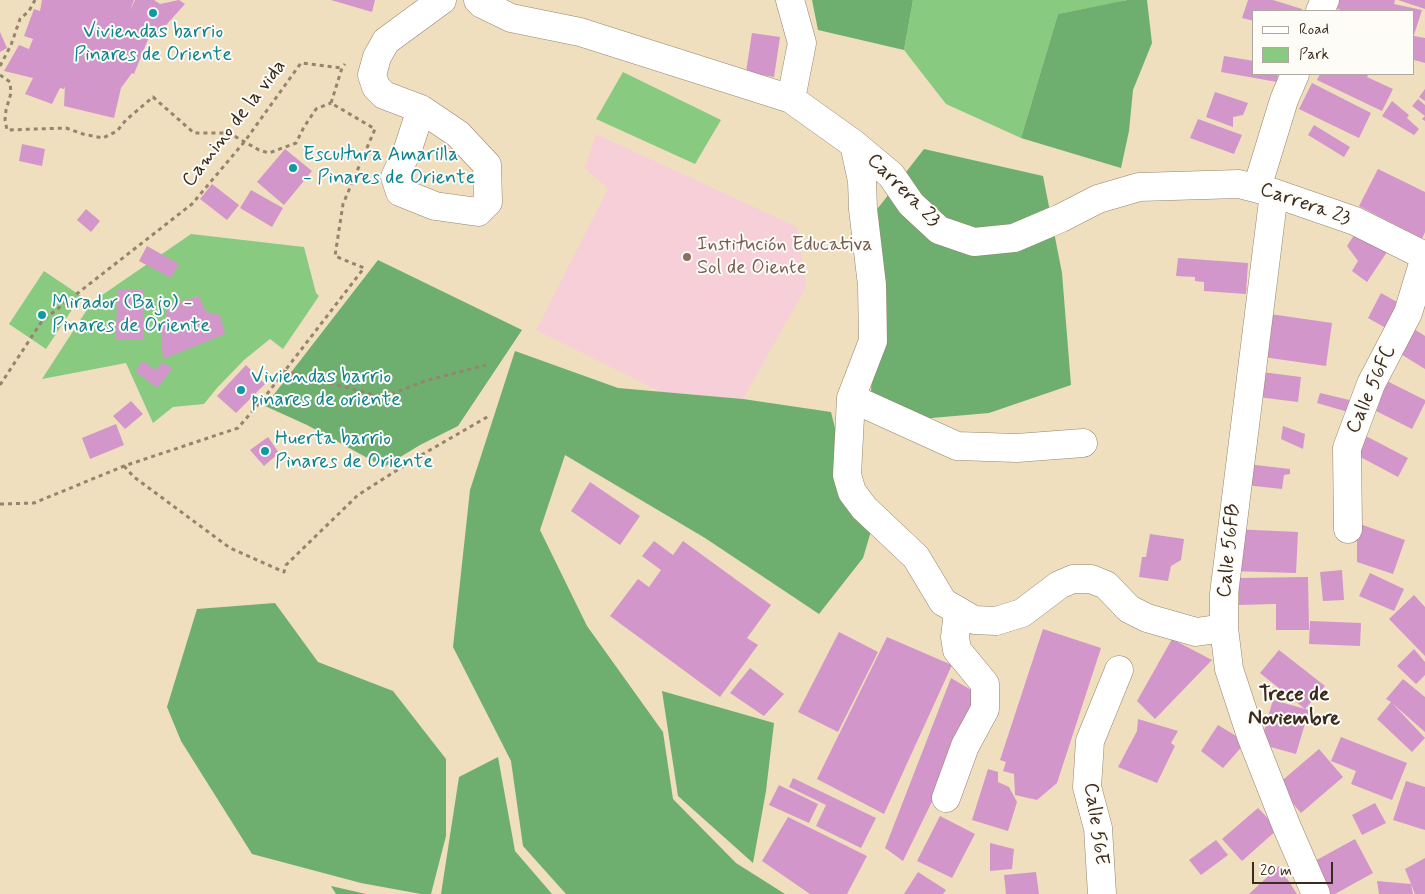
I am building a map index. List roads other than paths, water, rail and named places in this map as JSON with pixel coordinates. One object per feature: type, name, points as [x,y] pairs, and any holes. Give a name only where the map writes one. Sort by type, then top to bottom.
[{"type":"street","points":[[421,109],[384,95],[376,87],[372,75],[377,57],[386,41],[442,0]]},
{"type":"street","name":"Carrera 23","points":[[478,0],[482,4],[511,18],[580,32],[791,99],[854,144],[891,175],[910,204],[939,230],[974,242],[1014,238],[1098,200],[1139,187],[1239,184],[1266,190],[1355,221],[1425,256]]},
{"type":"street","points":[[790,0],[802,43],[791,99]]},
{"type":"street","name":"Calle 56FB","points":[[1295,75],[1284,100],[1266,190],[1225,584],[1224,628],[1229,669],[1251,736],[1316,894]]},
{"type":"street","points":[[854,144],[862,181],[863,209],[872,285],[873,341],[851,398],[847,475],[852,492],[864,508],[916,557],[943,602],[974,620],[996,621],[1022,613],[1059,585],[1073,579],[1091,579],[1106,585],[1129,609],[1147,618],[1196,632],[1224,628]]},
{"type":"street","name":"Calle 56FC","points":[[1348,529],[1347,448],[1372,384],[1408,313],[1425,256]]},
{"type":"street","points":[[851,398],[957,446],[1017,448],[1084,443]]},
{"type":"street","points":[[946,798],[965,746],[984,709],[985,684],[957,650],[955,637],[958,612]]},
{"type":"street","name":"Calle 56E","points":[[1102,894],[1098,828],[1087,787],[1090,742],[1119,670]]},
{"type":"place","name":"Viviendas barrio Pinares de Oriente","points":[[153,13]]},
{"type":"place","name":"Escultura Amarilla - Pinares de Oriente","points":[[293,168]]},
{"type":"place","name":"Institución Educativa Sol de Oiente","points":[[687,257]]},
{"type":"place","name":"Mirador (Bajo) - Pinares de Oriente","points":[[42,315]]},
{"type":"place","name":"Viviendas barrio pinares de oriente","points":[[241,390]]},
{"type":"place","name":"Huerta barrio Pinares de Oriente","points":[[265,451]]},
{"type":"district","name":"Trece de Noviembre","points":[[1294,708]]}]
